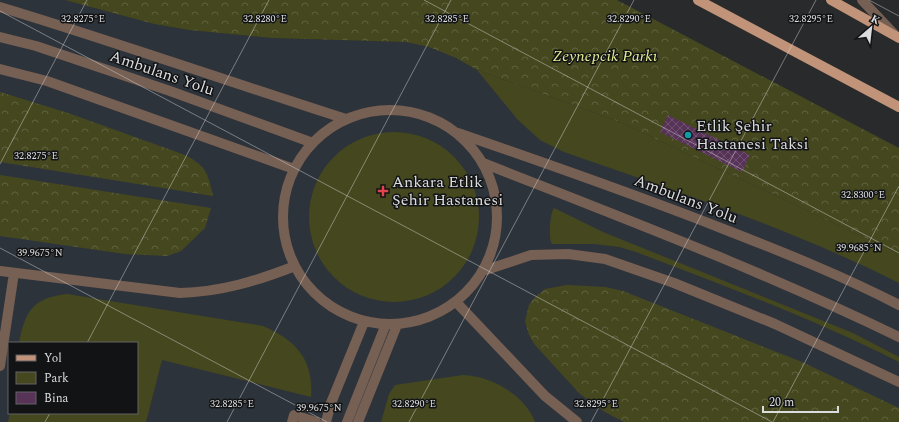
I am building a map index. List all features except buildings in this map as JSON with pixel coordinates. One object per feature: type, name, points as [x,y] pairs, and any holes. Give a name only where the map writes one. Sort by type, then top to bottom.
[{"type":"main road","points":[[698,0],[899,107]]},
{"type":"main road","points":[[831,0],[898,36]]},
{"type":"street","points":[[862,0],[898,36]]},
{"type":"street","points":[[0,7],[109,40],[210,76],[346,119]]},
{"type":"street","name":"Ambulans Yolu","points":[[0,37],[36,46],[170,91],[313,143]]},
{"type":"street","points":[[0,69],[47,81],[294,170]]},
{"type":"street","points":[[396,110],[428,116],[457,132],[479,156],[494,186],[498,218],[494,250],[486,270],[457,303],[429,318],[392,325],[364,322],[334,309],[314,293],[298,273],[287,249],[283,224],[284,198],[294,170],[305,151],[324,133],[346,119],[370,112],[396,110]]},
{"type":"street","name":"Ambulans Yolu","points":[[457,132],[578,174],[698,219],[796,258],[899,305]]},
{"type":"street","points":[[483,163],[787,285],[899,337]]},
{"type":"street","points":[[486,270],[531,255],[568,254],[605,259],[674,283],[775,324],[899,382]]},
{"type":"street","points":[[0,271],[180,293],[206,292],[263,279],[295,266]]},
{"type":"street","points":[[0,366],[14,273]]},
{"type":"street","points":[[457,303],[545,396],[577,422]]},
{"type":"street","points":[[326,422],[331,404],[364,322]]},
{"type":"street","points":[[347,422],[392,325]]},
{"type":"street","points":[[358,422],[392,325]]},
{"type":"street","points":[[292,422],[294,415],[316,422]]},
{"type":"shaded area","name":"Ankara Etlik Şehir Hastanesi","points":[[0,0],[65,0],[154,24],[189,30],[272,38],[406,42],[429,47],[456,58],[477,70],[899,254],[899,422],[0,422]]},
{"type":"green space","name":"Zeynepcik Parkı","points":[[65,0],[617,0],[899,148],[899,254],[620,122],[477,70],[456,58],[429,47],[406,42],[272,38],[189,30],[154,24]]},
{"type":"green space","points":[[477,70],[620,122],[899,254],[899,283],[858,263],[776,228],[691,196],[564,152],[540,140],[518,120]]},
{"type":"green space","points":[[0,92],[68,113],[185,155],[198,163],[205,171],[213,196],[0,162]]},
{"type":"green space","points":[[386,132],[402,132],[427,138],[448,151],[460,163],[473,184],[476,192],[479,217],[478,234],[473,250],[460,271],[448,283],[427,296],[419,299],[402,302],[386,302],[361,296],[340,283],[328,271],[315,250],[312,242],[309,225],[309,209],[315,184],[328,163],[340,151],[361,138],[369,135]]},
{"type":"green space","points":[[0,175],[211,208],[205,228],[181,251],[167,256],[125,254],[0,236]]},
{"type":"green space","points":[[554,208],[603,232],[853,333],[899,357],[899,362],[802,317],[636,252],[619,247],[594,244],[552,244],[550,237],[550,226],[551,215]]},
{"type":"green space","points":[[567,285],[605,287],[623,291],[802,362],[899,408],[899,422],[624,422],[605,412],[580,394],[535,345],[529,335],[525,321],[529,305],[534,298],[545,289]]},
{"type":"green space","points":[[67,294],[263,326],[285,338],[300,353],[306,362],[309,372],[311,397],[162,360],[146,422],[8,422],[10,414],[138,414],[138,342],[19,342],[24,322],[32,308],[38,303],[55,296]]},
{"type":"green space","points":[[463,375],[485,379],[506,389],[523,403],[535,422],[381,422],[389,394],[395,385]]},
{"type":"place","name":"Etlik Şehir Hastanesi Taksi","points":[[688,135]]},
{"type":"place","name":"Ankara Etlik Şehir Hastanesi","points":[[383,191]]}]
